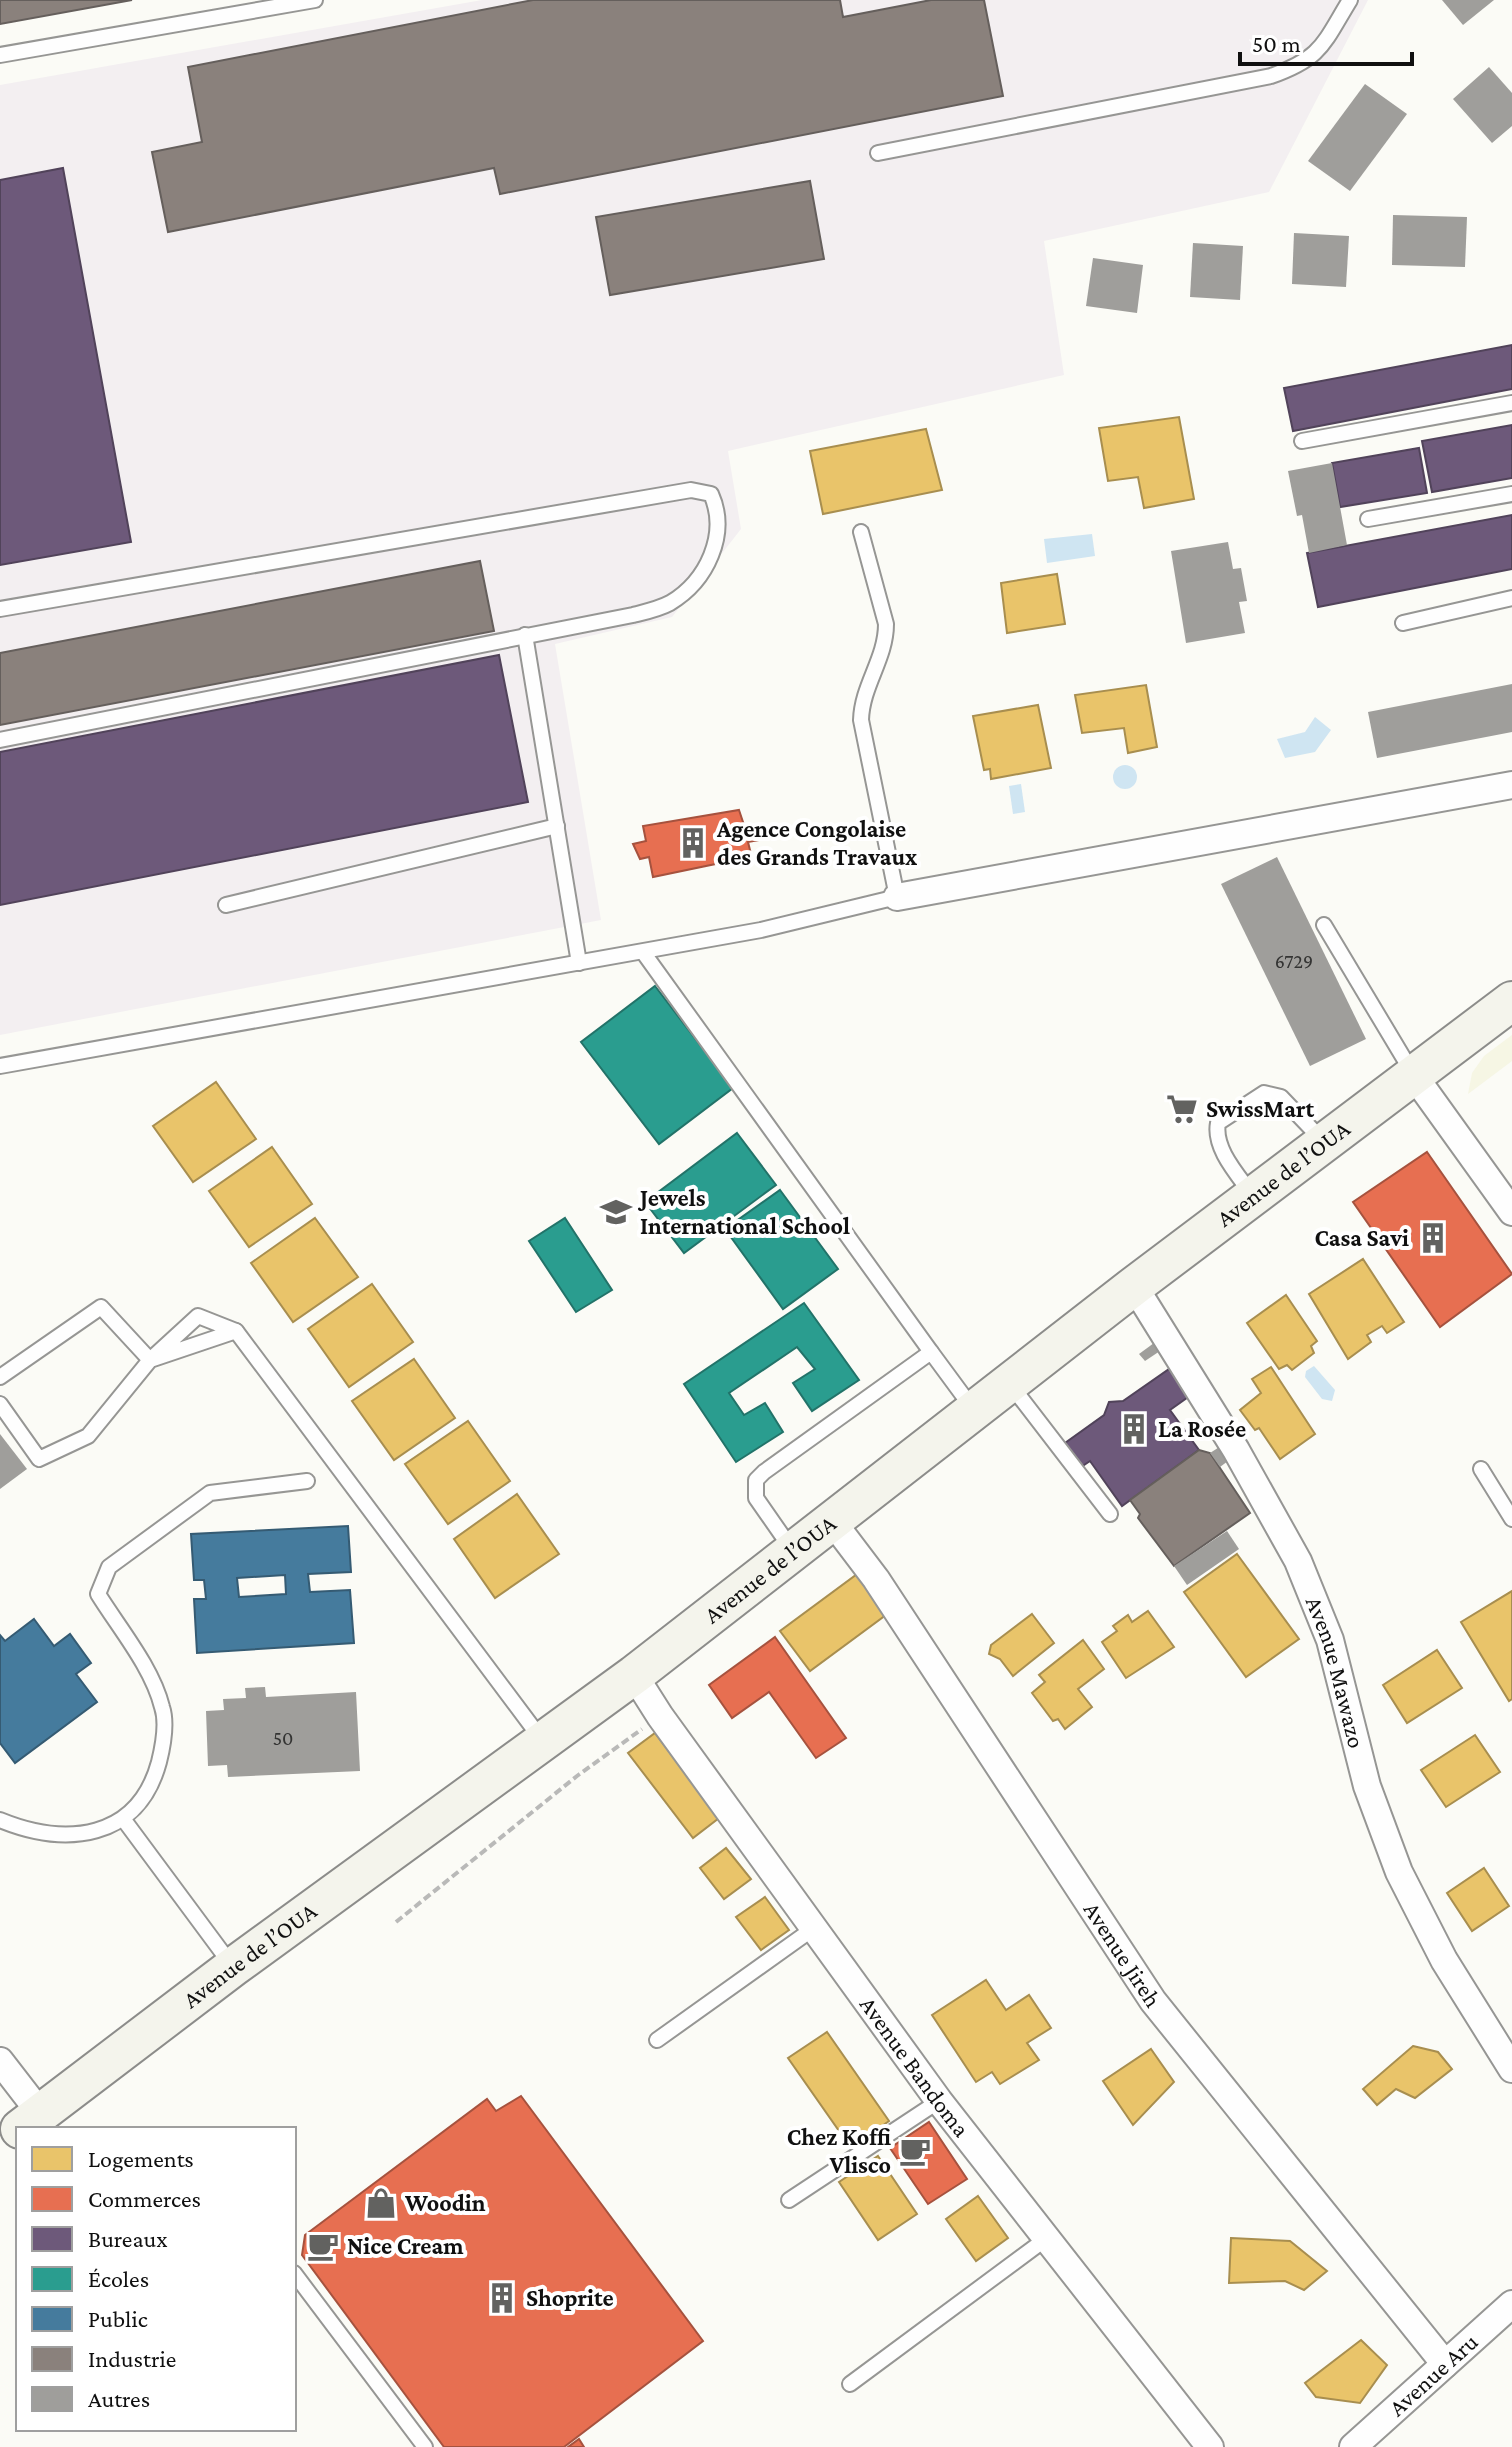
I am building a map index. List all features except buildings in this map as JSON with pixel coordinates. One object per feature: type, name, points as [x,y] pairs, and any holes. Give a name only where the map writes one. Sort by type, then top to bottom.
[{"type":"main road","name":"Avenue de l’OUA","points":[[26,2124],[233,1967],[634,1675],[1134,1286],[1512,1001]]},
{"type":"main road","name":"Avenue de l’OUA","points":[[0,2144],[16,2132]]},
{"type":"street","points":[[897,897],[1512,785]]},
{"type":"street","points":[[1415,1077],[1512,1212]]},
{"type":"street","name":"Avenue Mawazo","points":[[1134,1286],[1236,1450],[1298,1561],[1330,1640],[1367,1786],[1399,1872],[1444,1960],[1512,2069]]},
{"type":"street","name":"Avenue Jireh","points":[[832,1521],[876,1579],[1153,2001],[1445,2364]]},
{"type":"street","name":"Avenue Bandoma","points":[[634,1675],[660,1716],[939,2101],[1210,2447]]},
{"type":"street","points":[[0,2061],[26,2124]]},
{"type":"street","name":"Avenue Aru","points":[[1353,2447],[1512,2304]]},
{"type":"lane","points":[[0,55],[315,0]]},
{"type":"lane","points":[[878,153],[1271,76],[1305,64],[1318,54],[1350,0]]},
{"type":"lane","points":[[1302,441],[1512,403]]},
{"type":"lane","points":[[0,609],[691,490],[711,494],[719,521],[717,544],[709,561],[668,605],[633,615],[0,740]]},
{"type":"lane","points":[[1368,519],[1512,494]]},
{"type":"lane","points":[[0,1066],[761,930],[897,897],[861,720],[861,701],[886,638],[886,624],[861,532]]},
{"type":"lane","points":[[1403,623],[1512,598]]},
{"type":"lane","points":[[525,635],[579,963]]},
{"type":"lane","points":[[226,905],[557,826]]},
{"type":"lane","points":[[1324,925],[1415,1077]]},
{"type":"lane","points":[[643,952],[974,1409]]},
{"type":"lane","points":[[1253,1197],[1221,1147],[1216,1134],[1218,1123],[1264,1093],[1275,1095],[1325,1143]]},
{"type":"lane","points":[[0,1377],[101,1307],[150,1360]]},
{"type":"lane","points":[[0,1404],[39,1459],[88,1436],[150,1360],[198,1316],[236,1331],[542,1740]]},
{"type":"lane","points":[[150,1360],[236,1331]]},
{"type":"lane","points":[[793,1551],[756,1498],[756,1480],[931,1352]]},
{"type":"lane","points":[[1008,1383],[1110,1514]]},
{"type":"lane","points":[[1481,1469],[1512,1519]]},
{"type":"lane","points":[[0,1820],[28,1831],[66,1835],[97,1830],[124,1820],[152,1785],[162,1748],[163,1708],[98,1594],[109,1567],[210,1493],[307,1481]]},
{"type":"lane","points":[[124,1820],[233,1967]]},
{"type":"lane","points":[[657,2040],[814,1928]]},
{"type":"lane","points":[[789,2200],[939,2101]]},
{"type":"lane","points":[[850,2384],[1047,2238]]},
{"type":"lane","points":[[296,2276],[425,2447]]},
{"type":"path","points":[[396,1922],[577,1776],[660,1716]]},
{"type":"shaded area","points":[[482,0],[1368,0],[1269,192],[1044,241],[1064,375],[728,451],[741,529],[672,617],[555,644],[601,920],[0,1035],[0,85]]},
{"type":"green space","points":[[1512,1035],[1512,1061],[1468,1094],[1472,1073],[1484,1056]]},
{"type":"water","points":[[1092,534],[1095,556],[1047,563],[1044,539]]},
{"type":"water","points":[[1315,717],[1331,730],[1315,752],[1285,758],[1277,739],[1305,732]]},
{"type":"water","points":[[1125,765],[1134,768],[1137,777],[1134,786],[1125,789],[1116,786],[1113,777],[1116,768]]},
{"type":"water","points":[[1021,784],[1025,812],[1013,814],[1009,786]]},
{"type":"water","points":[[1314,1366],[1335,1390],[1332,1401],[1322,1399],[1305,1377],[1306,1371]]},
{"type":"place","name":"Agence Congolaise des Grands Travaux","points":[[693,843]]},
{"type":"place","name":"SwissMart","points":[[1182,1109]]},
{"type":"place","name":"Jewels International School","points":[[616,1212]]},
{"type":"place","name":"Casa Savi","points":[[1433,1238]]},
{"type":"place","name":"La Rosée","points":[[1134,1429]]},
{"type":"place","name":"Chez Koffi Vlisco","points":[[915,2151]]},
{"type":"place","name":"Woodin","points":[[381,2203]]},
{"type":"place","name":"Nice Cream","points":[[323,2246]]},
{"type":"place","name":"Shoprite","points":[[502,2298]]}]
